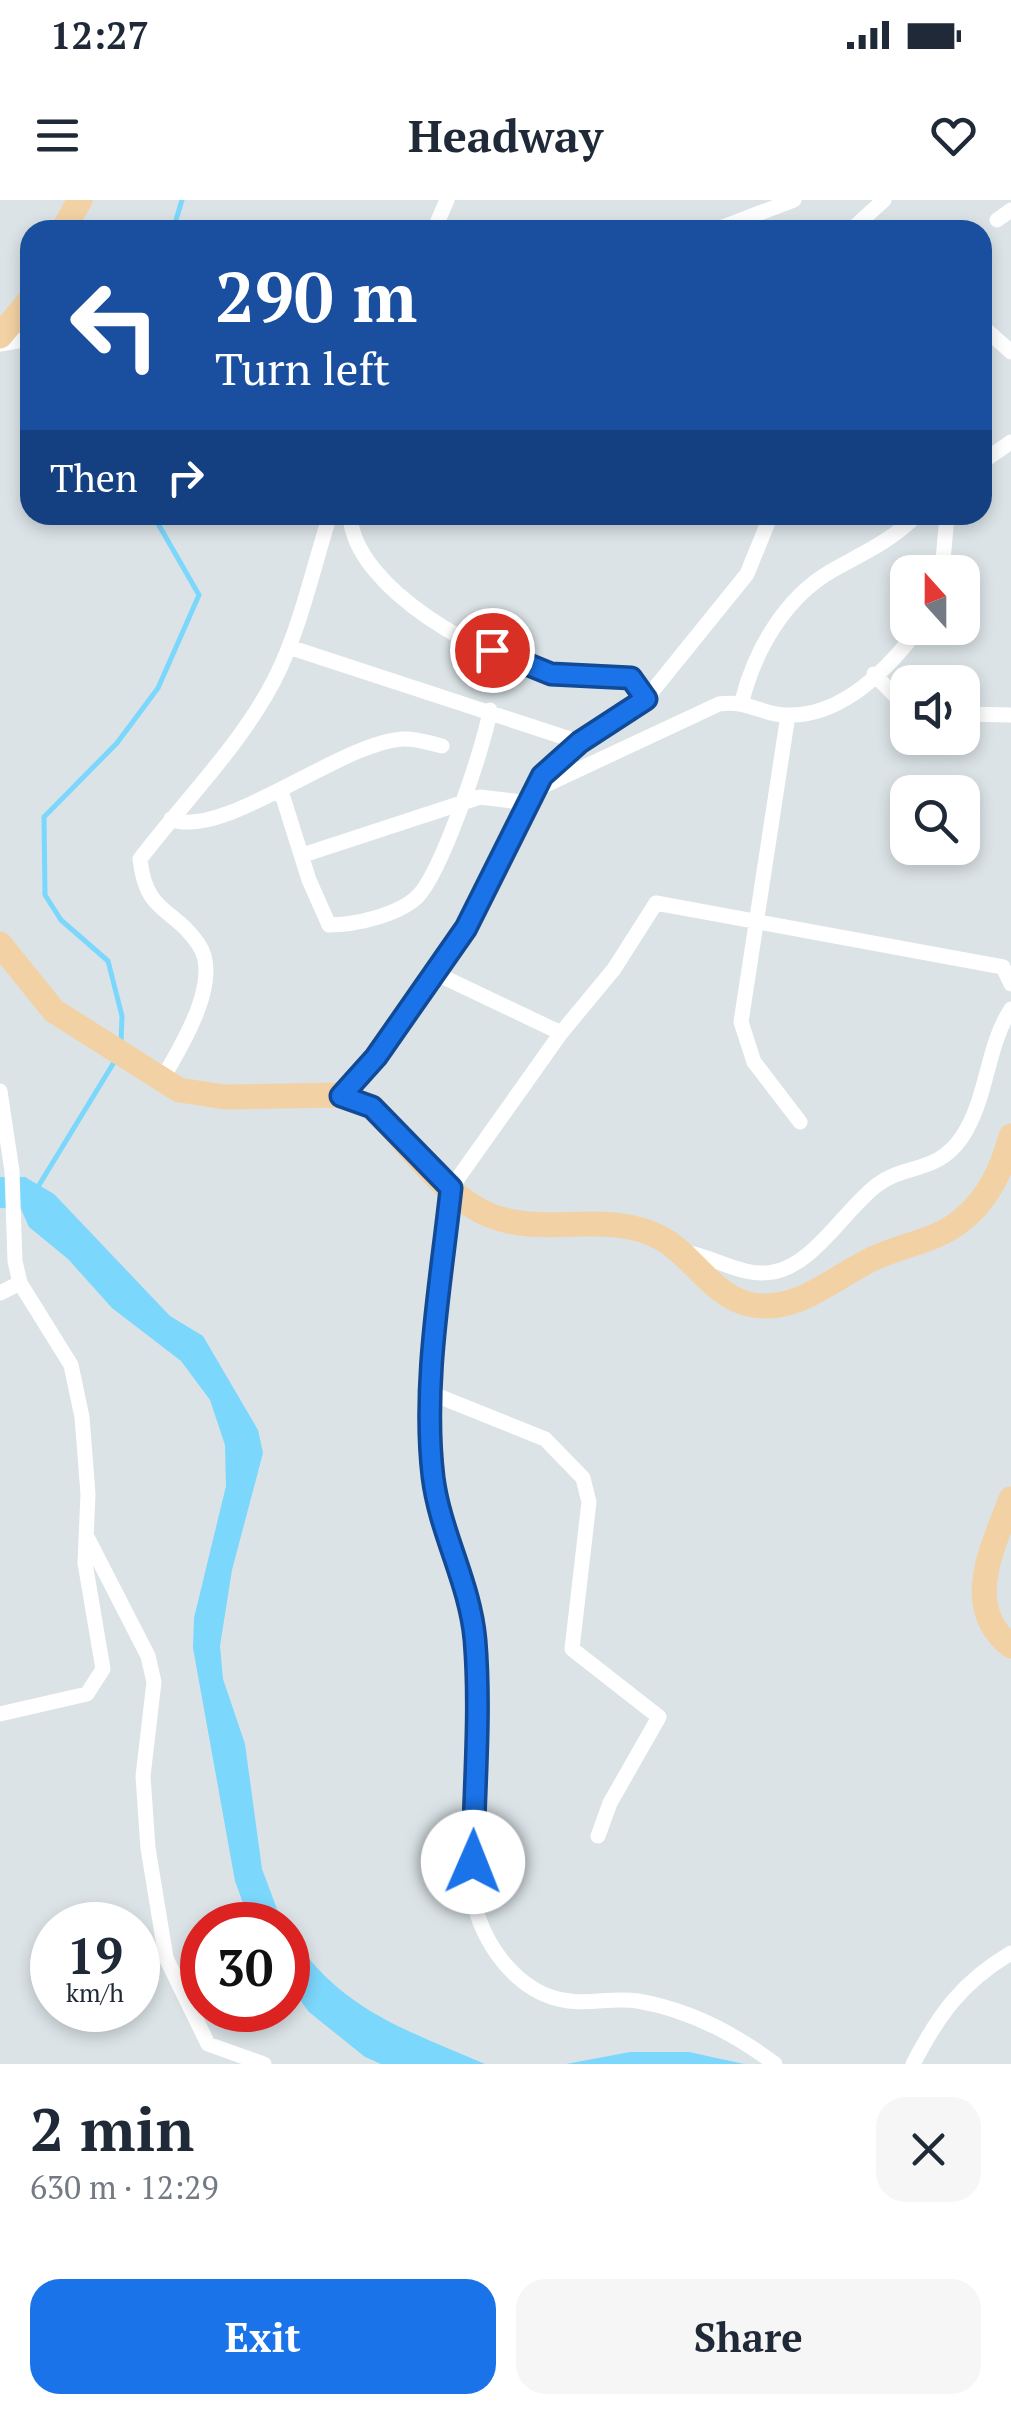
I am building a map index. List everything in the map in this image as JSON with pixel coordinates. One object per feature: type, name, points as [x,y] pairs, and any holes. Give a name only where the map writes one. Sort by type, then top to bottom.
[{"type":"main road","points":[[0,340],[20,313]]},
{"type":"main road","points":[[0,944],[54,1011],[161,1081],[199,1095],[341,1096],[372,1107],[475,1208],[508,1221],[620,1224],[662,1238],[736,1299],[752,1305],[793,1301],[963,1220],[996,1178],[1011,1136]]},
{"type":"main road","points":[[1011,1499],[983,1592],[993,1628],[1011,1646]]},
{"type":"street","points":[[741,220],[794,200]]},
{"type":"street","points":[[862,220],[884,200]]},
{"type":"street","points":[[997,220],[1011,210]]},
{"type":"street","points":[[992,335],[1011,352]]},
{"type":"street","points":[[161,1081],[189,1034],[202,997],[204,958],[198,944],[143,889],[140,859],[214,770],[267,695],[290,647],[327,525]]},
{"type":"street","points":[[352,525],[356,546],[374,572],[463,638],[551,674],[631,678],[646,699]]},
{"type":"street","points":[[341,1096],[376,1057],[437,974],[480,905],[542,776],[580,742],[646,699],[747,574],[767,525]]},
{"type":"street","points":[[742,701],[752,662],[774,625],[822,578],[873,552],[905,525]]},
{"type":"street","points":[[943,555],[946,525]]},
{"type":"street","points":[[303,855],[464,801],[532,796],[622,753],[695,712],[742,701],[788,715],[852,698],[902,645]]},
{"type":"street","points":[[290,647],[580,742]]},
{"type":"street","points":[[874,674],[890,690]]},
{"type":"street","points":[[280,792],[330,925],[399,908],[415,900],[432,877],[464,801],[490,710]]},
{"type":"street","points":[[980,714],[1011,715]]},
{"type":"street","points":[[788,715],[742,1008],[744,1037],[754,1062],[800,1122]]},
{"type":"street","points":[[171,819],[191,824],[280,792],[373,745],[402,738],[442,746]]},
{"type":"street","points":[[775,2064],[716,2025],[648,2004],[572,2002],[544,1994],[517,1975],[480,1929],[472,1896],[475,1640],[463,1580],[438,1505],[432,1449],[451,1188],[561,1033],[614,969],[656,903],[1003,967],[1011,984]]},
{"type":"street","points":[[437,974],[561,1033]]},
{"type":"street","points":[[680,1252],[750,1272],[780,1270],[804,1256],[880,1182],[936,1163],[962,1138],[974,1116],[1011,1009]]},
{"type":"street","points":[[0,1091],[12,1172],[12,1242],[20,1283],[62,1347],[76,1384],[88,1494],[85,1563],[101,1654],[100,1678],[88,1694],[0,1714]]},
{"type":"street","points":[[0,1292],[20,1283]]},
{"type":"street","points":[[433,1394],[544,1439],[574,1466],[588,1489],[572,1649],[659,1717],[610,1803],[598,1836]]},
{"type":"street","points":[[86,1536],[148,1656],[154,1682],[143,1776],[148,1848],[166,1958],[208,2044],[264,2064]]},
{"type":"street","points":[[913,2064],[944,2007],[960,1988],[1011,1953]]},
{"type":"water","points":[[0,1177],[25,1177],[54,1194],[170,1316],[203,1336],[258,1430],[263,1453],[232,1570],[220,1646],[223,1679],[245,1744],[262,1869],[274,1902],[243,1902],[235,1881],[193,1648],[194,1618],[226,1486],[225,1445],[210,1400],[181,1361],[112,1308],[68,1259],[29,1227],[21,1209],[0,1208]]},
{"type":"water","points":[[310,1960],[375,2014],[485,2064],[381,2064],[365,2057],[310,2013]]},
{"type":"water","points":[[630,2052],[689,2052],[744,2064],[566,2064]]},
{"type":"waterway","points":[[176,220],[182,200]]},
{"type":"waterway","points":[[121,1044],[122,1016],[108,961],[61,920],[45,895],[44,817],[117,743],[158,688],[199,595],[159,525]]},
{"type":"waterway","points":[[36,1190],[116,1059]]},
{"type":"route","points":[[473,1862],[475,1640],[463,1580],[438,1505],[432,1449],[434,1350],[451,1188],[372,1107],[341,1096],[376,1057],[466,928],[542,776],[580,742],[646,699],[631,678],[551,674],[492,650]]}]
